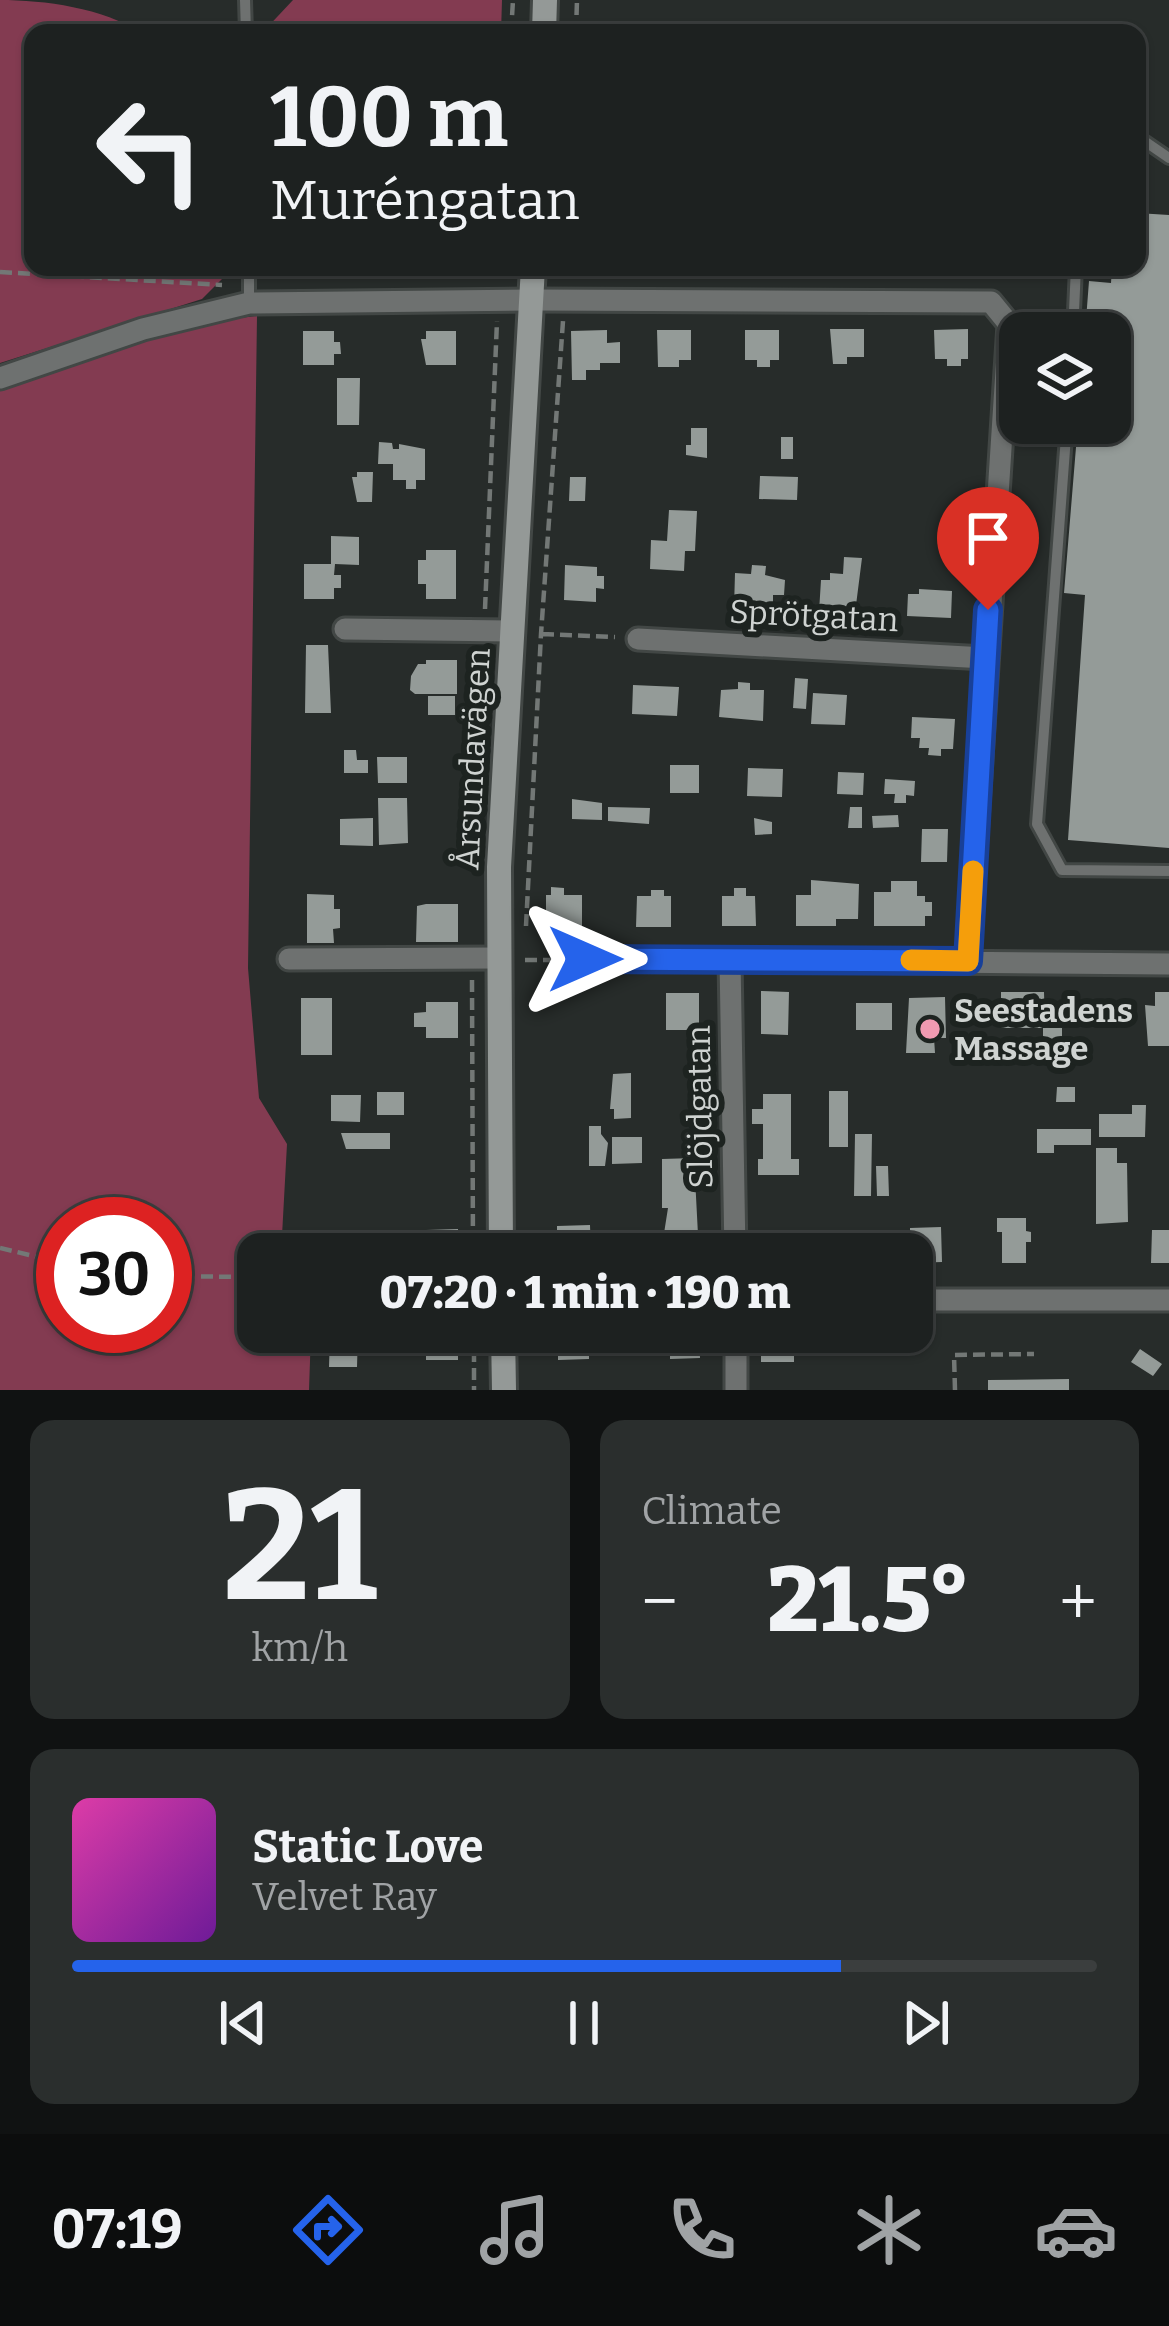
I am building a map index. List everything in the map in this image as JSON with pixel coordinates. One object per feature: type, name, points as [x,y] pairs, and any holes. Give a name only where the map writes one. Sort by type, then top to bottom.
[{"type":"main road","name":"Årsundavägen","points":[[501,1233],[497,958],[510,631],[533,276]]},
{"type":"main road","points":[[503,1353],[504,1390]]},
{"type":"street","points":[[0,378],[249,295],[992,302],[1009,324],[968,961]]},
{"type":"street","points":[[345,629],[510,631]]},
{"type":"street","name":"Sprötgatan","points":[[638,638],[985,658]]},
{"type":"street","points":[[289,959],[497,958]]},
{"type":"street","points":[[585,959],[1169,964]]},
{"type":"street","name":"Slöjdgatan","points":[[730,959],[735,1233]]},
{"type":"street","points":[[933,1300],[1169,1300]]},
{"type":"street","points":[[736,1353],[736,1390]]},
{"type":"lane","points":[[249,276],[249,295]]},
{"type":"lane","points":[[1074,312],[1076,276]]},
{"type":"lane","points":[[1065,444],[1037,824],[1062,870],[1169,871]]},
{"type":"path","points":[[43,276],[249,295]]},
{"type":"path","points":[[526,937],[565,300]]},
{"type":"path","points":[[541,634],[638,638]]},
{"type":"path","points":[[524,960],[585,959]]},
{"type":"path","points":[[0,1248],[36,1257]]},
{"type":"path","points":[[192,1276],[237,1276]]},
{"type":"path","points":[[474,1353],[474,1390]]},
{"type":"path","points":[[955,1390],[954,1355],[1034,1354]]},
{"type":"shaded area","points":[[0,0],[73,7],[126,24],[24,24],[24,276],[225,276],[202,299],[0,363]]},
{"type":"shaded area","points":[[293,0],[502,0],[501,24],[270,24]]},
{"type":"shaded area","points":[[257,316],[248,968],[259,1098],[287,1144],[282,1233],[237,1233],[237,1353],[310,1353],[309,1390],[0,1390],[0,385],[198,323]]},
{"type":"building","points":[[1146,214],[1169,215],[1169,848],[1068,840],[1085,595],[1064,593],[1076,444],[1131,444],[1131,312],[1087,312],[1089,281],[1111,283],[1111,276],[1146,276]]},
{"type":"building","points":[[830,329],[864,329],[864,357],[847,357],[847,364],[833,364]]},
{"type":"building","points":[[968,329],[968,359],[961,359],[961,366],[947,366],[947,359],[935,359],[934,330]]},
{"type":"building","points":[[607,330],[607,343],[620,342],[620,363],[600,363],[600,370],[586,370],[586,380],[572,380],[571,331]]},
{"type":"building","points":[[657,330],[691,330],[691,360],[679,360],[679,367],[658,367]]},
{"type":"building","points":[[745,330],[779,330],[779,360],[770,360],[770,367],[757,367],[757,360],[745,360]]},
{"type":"building","points":[[303,331],[334,331],[341,354],[334,354],[334,365],[303,365]]},
{"type":"building","points":[[426,331],[456,331],[456,365],[426,365],[421,339],[426,339]]},
{"type":"building","points":[[337,378],[360,378],[359,425],[337,425]]},
{"type":"building","points":[[691,428],[707,428],[707,458],[686,455]]},
{"type":"building","points":[[781,437],[793,437],[793,459],[781,459]]},
{"type":"building","points":[[379,442],[392,443],[393,449],[399,449],[399,444],[425,449],[425,480],[416,480],[416,489],[406,489],[406,480],[393,480],[393,464],[378,464]]},
{"type":"building","points":[[357,472],[373,472],[372,502],[357,502],[352,477]]},
{"type":"building","points":[[760,476],[798,477],[797,500],[759,499]]},
{"type":"building","points":[[570,477],[586,477],[585,501],[569,501]]},
{"type":"building","points":[[669,510],[697,511],[695,551],[685,551],[684,571],[650,569],[651,540],[667,541]]},
{"type":"building","points":[[331,536],[359,537],[359,565],[335,564],[334,575],[341,575],[341,588],[334,588],[334,599],[304,599],[304,564],[331,564]]},
{"type":"building","points":[[426,550],[456,550],[456,599],[426,599],[426,584],[418,584],[418,560],[426,560]]},
{"type":"building","points":[[844,557],[862,558],[855,613],[819,612],[821,580],[830,580],[830,573],[843,574]]},
{"type":"building","points":[[565,565],[597,567],[597,576],[604,576],[604,589],[596,588],[596,602],[564,600]]},
{"type":"building","points":[[752,565],[766,566],[765,575],[785,580],[784,595],[773,595],[773,610],[734,608],[735,573],[751,574]]},
{"type":"building","points":[[919,589],[952,591],[951,618],[907,616],[908,594],[919,594]]},
{"type":"building","points":[[306,645],[328,645],[331,713],[305,713]]},
{"type":"building","points":[[426,660],[457,660],[457,694],[410,690],[411,676]]},
{"type":"building","points":[[795,678],[808,679],[806,709],[793,708]]},
{"type":"building","points":[[738,682],[750,683],[750,690],[764,690],[763,721],[719,717],[721,690],[738,689]]},
{"type":"building","points":[[633,685],[679,687],[677,716],[632,714]]},
{"type":"building","points":[[813,693],[847,695],[845,725],[811,724]]},
{"type":"building","points":[[428,696],[455,696],[455,715],[428,715]]},
{"type":"building","points":[[912,717],[955,719],[953,749],[941,749],[941,756],[919,748],[920,738],[911,738]]},
{"type":"building","points":[[344,750],[356,750],[357,760],[368,760],[368,773],[344,773]]},
{"type":"building","points":[[377,757],[407,757],[407,783],[378,783]]},
{"type":"building","points":[[670,765],[699,765],[699,793],[670,793]]},
{"type":"building","points":[[748,768],[783,769],[782,797],[747,796]]},
{"type":"building","points":[[838,772],[864,773],[863,795],[837,794]]},
{"type":"building","points":[[885,779],[915,781],[914,796],[906,795],[906,803],[894,803],[895,794],[884,794]]},
{"type":"building","points":[[378,798],[407,798],[408,843],[379,845]]},
{"type":"building","points":[[572,799],[602,803],[602,820],[572,819]]},
{"type":"building","points":[[608,807],[650,808],[649,824],[608,821]]},
{"type":"building","points":[[850,807],[862,807],[862,828],[848,828]]},
{"type":"building","points":[[898,815],[899,827],[873,828],[872,816]]},
{"type":"building","points":[[373,818],[373,846],[340,845],[340,819]]},
{"type":"building","points":[[754,818],[772,822],[772,834],[755,835]]},
{"type":"building","points":[[922,829],[948,829],[947,862],[921,862]]},
{"type":"building","points":[[811,880],[859,884],[858,919],[836,919],[836,926],[796,926],[796,895],[811,895]]},
{"type":"building","points":[[891,881],[917,881],[917,896],[932,902],[932,916],[925,916],[925,926],[874,926],[874,892],[891,892]]},
{"type":"building","points":[[551,887],[564,888],[564,895],[582,895],[582,927],[546,926],[546,895],[551,895]]},
{"type":"building","points":[[734,888],[746,888],[746,896],[755,896],[756,926],[722,926],[722,896],[734,896]]},
{"type":"building","points":[[651,890],[664,890],[664,896],[671,896],[671,927],[636,927],[637,896],[651,896]]},
{"type":"building","points":[[307,894],[334,895],[340,928],[333,929],[334,943],[307,943]]},
{"type":"building","points":[[458,904],[458,942],[416,942],[417,906]]},
{"type":"building","points":[[761,991],[789,992],[788,1035],[761,1034]]},
{"type":"building","points":[[1001,992],[1044,992],[1045,1028],[1001,1028]]},
{"type":"building","points":[[1155,992],[1169,992],[1169,1046],[1148,1046],[1145,1005],[1155,1006]]},
{"type":"building","points":[[666,993],[699,993],[699,1030],[666,1030]]},
{"type":"building","points":[[945,997],[946,1038],[934,1038],[935,1053],[906,1053],[909,998]]},
{"type":"building","points":[[301,998],[332,998],[332,1055],[301,1055]]},
{"type":"building","points":[[426,1002],[458,1002],[458,1038],[426,1038],[426,1027],[414,1027],[414,1013],[426,1012]]},
{"type":"building","points":[[856,1003],[892,1003],[892,1030],[856,1030]]},
{"type":"building","points":[[1043,1028],[1062,1028],[1062,1057],[1043,1056]]},
{"type":"building","points":[[631,1073],[631,1118],[614,1119],[614,1109],[610,1109],[613,1074]]},
{"type":"building","points":[[1057,1087],[1075,1087],[1075,1102],[1056,1102]]},
{"type":"building","points":[[829,1091],[848,1091],[848,1147],[829,1147]]},
{"type":"building","points":[[377,1092],[404,1092],[404,1115],[377,1115]]},
{"type":"building","points":[[763,1094],[791,1094],[791,1159],[799,1159],[799,1175],[758,1175],[763,1124],[752,1124],[752,1109],[763,1109]]},
{"type":"building","points":[[331,1095],[361,1095],[360,1122],[331,1121]]},
{"type":"building","points":[[1132,1105],[1146,1105],[1145,1137],[1099,1137],[1099,1114],[1132,1114]]},
{"type":"building","points":[[589,1126],[601,1126],[608,1143],[605,1166],[589,1166]]},
{"type":"building","points":[[1037,1129],[1091,1129],[1091,1145],[1054,1145],[1054,1153],[1037,1153]]},
{"type":"building","points":[[341,1133],[390,1133],[390,1149],[346,1149]]},
{"type":"building","points":[[855,1134],[872,1134],[871,1196],[854,1196]]},
{"type":"building","points":[[612,1137],[642,1137],[642,1163],[612,1164]]},
{"type":"building","points":[[1096,1148],[1117,1148],[1117,1163],[1127,1163],[1128,1222],[1096,1224]]},
{"type":"building","points":[[694,1158],[698,1233],[664,1233],[668,1208],[662,1208],[662,1159]]},
{"type":"building","points":[[876,1166],[888,1166],[889,1196],[877,1196]]},
{"type":"building","points":[[997,1218],[1026,1218],[1031,1242],[1026,1242],[1026,1263],[1002,1263]]},
{"type":"building","points":[[590,1225],[590,1233],[557,1233],[557,1226]]},
{"type":"building","points":[[941,1227],[942,1262],[933,1262],[933,1233],[900,1233]]},
{"type":"building","points":[[458,1229],[458,1233],[426,1233]]},
{"type":"building","points":[[1152,1230],[1169,1230],[1169,1263],[1151,1263]]},
{"type":"building","points":[[1140,1349],[1162,1364],[1153,1376],[1131,1362]]},
{"type":"building","points":[[329,1353],[357,1353],[357,1367],[329,1367]]},
{"type":"building","points":[[426,1353],[458,1353],[458,1360],[426,1360]]},
{"type":"building","points":[[558,1353],[589,1353],[589,1359],[558,1360]]},
{"type":"building","points":[[670,1353],[700,1353],[700,1358],[670,1359]]},
{"type":"building","points":[[761,1353],[794,1353],[794,1362],[761,1362]]},
{"type":"building","points":[[1069,1379],[1069,1390],[988,1390],[988,1380]]},
{"type":"slow traffic","points":[[911,960],[968,961],[973,871]]},
{"type":"place","name":"Seestadens Massage","points":[[930,1029]]},
{"type":"route","points":[[585,959],[968,961],[988,610]]}]
